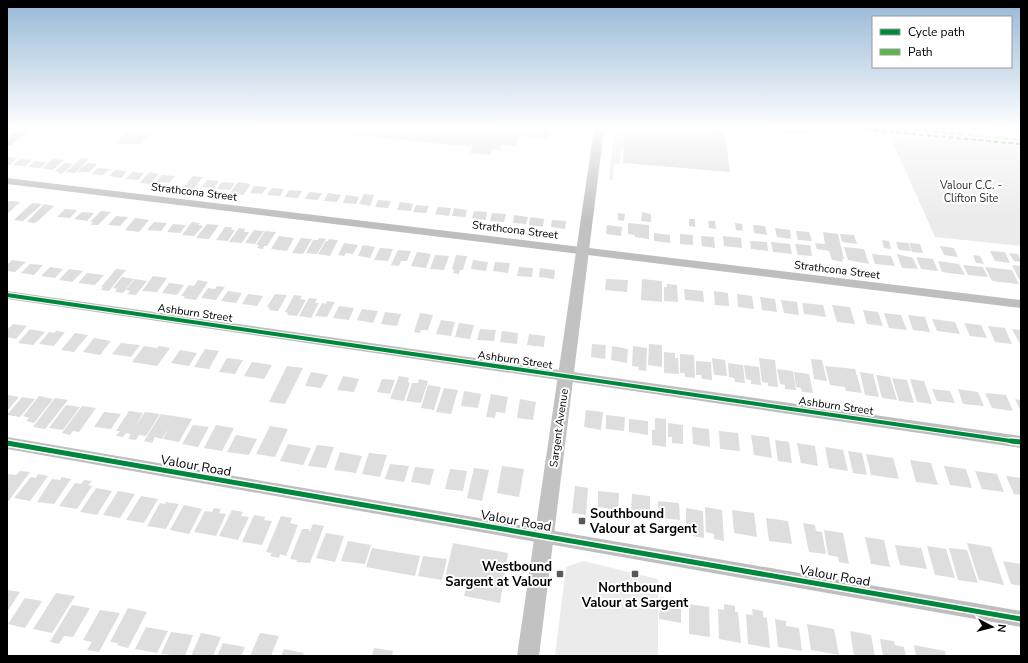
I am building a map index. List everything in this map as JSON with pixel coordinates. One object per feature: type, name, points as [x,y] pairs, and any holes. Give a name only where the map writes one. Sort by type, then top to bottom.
[{"type":"main road","name":"Sargent Avenue","points":[[528,656],[567,376],[595,160]]},
{"type":"street","name":"Strathcona Street","points":[[7,181],[1021,304]]},
{"type":"street","name":"Ashburn Street","points":[[7,296],[1021,442]]},
{"type":"street","name":"Valour Road","points":[[7,443],[1021,619]]},
{"type":"green space","points":[[611,160],[620,160],[620,164],[614,163],[613,180],[609,180]]},
{"type":"green space","name":"Valour C.C. - Clifton Site","points":[[901,160],[1021,160],[1021,246],[935,237]]},
{"type":"green space","points":[[583,561],[658,579],[658,656],[555,656],[566,567]]},
{"type":"building","points":[[7,160],[15,160],[10,165],[7,164]]},
{"type":"building","points":[[19,160],[32,160],[25,166],[13,165]]},
{"type":"building","points":[[52,160],[64,160],[53,170],[42,168]]},
{"type":"building","points":[[79,160],[88,160],[75,173],[66,172]]},
{"type":"building","points":[[623,160],[728,160],[730,172],[623,163]]},
{"type":"building","points":[[35,161],[47,162],[40,168],[28,167]]},
{"type":"building","points":[[64,163],[73,164],[62,174],[57,173],[59,172],[55,171]]},
{"type":"building","points":[[87,163],[98,164],[89,172],[77,172]]},
{"type":"building","points":[[98,168],[110,169],[103,175],[91,174]]},
{"type":"building","points":[[115,170],[127,171],[121,178],[109,176]]},
{"type":"building","points":[[132,172],[144,173],[138,180],[126,179]]},
{"type":"building","points":[[149,172],[159,174],[150,184],[140,183]]},
{"type":"building","points":[[162,175],[175,176],[169,183],[157,182]]},
{"type":"building","points":[[193,176],[203,177],[193,189],[183,188]]},
{"type":"building","points":[[207,180],[219,181],[214,188],[202,187]]},
{"type":"building","points":[[222,182],[235,183],[230,190],[217,189]]},
{"type":"building","points":[[238,182],[251,184],[243,195],[230,193]]},
{"type":"building","points":[[254,186],[267,187],[262,194],[250,193]]},
{"type":"building","points":[[272,188],[284,189],[280,196],[267,195]]},
{"type":"building","points":[[289,190],[302,191],[298,198],[285,197]]},
{"type":"building","points":[[309,192],[322,193],[318,200],[305,199]]},
{"type":"building","points":[[328,193],[341,195],[337,202],[324,201]]},
{"type":"building","points":[[364,194],[374,195],[370,206],[359,204]]},
{"type":"building","points":[[346,195],[359,197],[356,204],[343,203]]},
{"type":"building","points":[[378,200],[391,201],[388,208],[375,207]]},
{"type":"building","points":[[7,202],[20,202],[7,214]]},
{"type":"building","points":[[400,202],[413,204],[411,211],[397,210]]},
{"type":"building","points":[[32,203],[42,204],[23,221],[14,220]]},
{"type":"building","points":[[44,204],[54,206],[38,221],[34,223],[27,222]]},
{"type":"building","points":[[416,205],[429,206],[426,213],[413,212]]},
{"type":"building","points":[[438,207],[451,208],[449,216],[435,214]]},
{"type":"building","points":[[454,208],[467,210],[465,217],[452,216]]},
{"type":"building","points":[[65,209],[77,210],[70,218],[57,217]]},
{"type":"building","points":[[101,211],[111,212],[98,225],[91,225],[93,222],[90,222]]},
{"type":"building","points":[[474,211],[487,212],[486,220],[472,218]]},
{"type":"building","points":[[82,212],[94,213],[87,221],[74,219]]},
{"type":"building","points":[[642,212],[651,214],[651,222],[641,221]]},
{"type":"building","points":[[492,213],[506,214],[504,222],[490,221]]},
{"type":"building","points":[[618,213],[625,214],[624,221],[618,220]]},
{"type":"building","points":[[514,215],[528,217],[526,224],[513,223]]},
{"type":"building","points":[[116,216],[128,217],[120,226],[108,225]]},
{"type":"building","points":[[530,217],[544,219],[543,227],[529,225]]},
{"type":"building","points":[[135,218],[149,220],[139,232],[125,230]]},
{"type":"building","points":[[689,219],[695,219],[695,227],[689,226]]},
{"type":"building","points":[[552,220],[566,221],[565,229],[551,227]]},
{"type":"building","points":[[708,221],[715,221],[716,229],[709,228]]},
{"type":"building","points":[[154,222],[167,223],[161,231],[147,230]]},
{"type":"building","points":[[192,222],[200,223],[198,225],[203,226],[194,236],[182,235]]},
{"type":"building","points":[[628,223],[649,225],[649,239],[635,237],[635,235],[628,234]]},
{"type":"building","points":[[735,223],[742,224],[743,231],[736,230]]},
{"type":"building","points":[[173,224],[186,225],[180,233],[167,232]]},
{"type":"building","points":[[207,224],[219,225],[209,239],[196,238]]},
{"type":"building","points":[[607,225],[622,227],[621,236],[606,234]]},
{"type":"building","points":[[753,225],[765,226],[767,235],[754,233]]},
{"type":"building","points":[[225,227],[232,227],[231,230],[235,230],[228,241],[216,240]]},
{"type":"building","points":[[239,228],[245,229],[244,232],[249,232],[242,243],[229,242]]},
{"type":"building","points":[[775,228],[790,230],[791,239],[777,237]]},
{"type":"building","points":[[254,230],[264,231],[255,244],[245,243]]},
{"type":"building","points":[[265,231],[276,232],[267,246],[264,246],[263,249],[257,248],[259,245],[256,245]]},
{"type":"building","points":[[796,231],[809,232],[812,241],[798,240]]},
{"type":"building","points":[[823,232],[838,234],[844,259],[842,259],[843,262],[832,260],[829,251],[817,249],[815,243],[825,244]]},
{"type":"building","points":[[654,233],[670,235],[670,243],[654,241]]},
{"type":"building","points":[[680,234],[693,235],[693,245],[680,244]]},
{"type":"building","points":[[840,234],[854,235],[857,244],[842,242]]},
{"type":"building","points":[[279,236],[294,238],[287,251],[271,249]]},
{"type":"building","points":[[701,236],[714,237],[715,248],[702,246]]},
{"type":"building","points":[[723,236],[741,238],[742,248],[724,246]]},
{"type":"building","points":[[301,238],[312,239],[303,254],[292,253]]},
{"type":"building","points":[[319,238],[326,239],[317,254],[306,253],[313,240],[318,240]]},
{"type":"building","points":[[329,239],[338,240],[330,256],[318,254],[326,241]]},
{"type":"building","points":[[882,240],[889,241],[891,249],[884,248]]},
{"type":"building","points":[[750,241],[767,242],[768,251],[751,249]]},
{"type":"building","points":[[771,242],[790,244],[792,254],[773,252]]},
{"type":"building","points":[[896,242],[908,243],[911,251],[899,250]]},
{"type":"building","points":[[344,243],[358,245],[353,254],[346,253],[344,256],[338,255]]},
{"type":"building","points":[[909,243],[920,244],[923,253],[912,252]]},
{"type":"building","points":[[795,244],[810,245],[812,256],[798,255]]},
{"type":"building","points":[[363,245],[375,247],[370,258],[358,256]]},
{"type":"building","points":[[940,246],[954,248],[958,257],[944,255]]},
{"type":"building","points":[[844,247],[864,249],[869,264],[848,260]]},
{"type":"building","points":[[380,248],[393,249],[388,261],[374,260]]},
{"type":"building","points":[[398,250],[411,251],[407,261],[401,261],[399,266],[391,265]]},
{"type":"building","points":[[990,251],[1005,252],[1010,263],[995,261]]},
{"type":"building","points":[[417,252],[431,254],[426,268],[411,266]]},
{"type":"building","points":[[1009,253],[1018,254],[1021,262],[1014,261]]},
{"type":"building","points":[[872,254],[891,256],[895,266],[875,264]]},
{"type":"building","points":[[897,254],[913,258],[918,269],[902,268]]},
{"type":"building","points":[[435,255],[449,256],[444,270],[430,269]]},
{"type":"building","points":[[456,255],[467,256],[463,270],[460,270],[459,274],[453,273],[454,270],[452,269]]},
{"type":"building","points":[[973,255],[980,256],[984,264],[976,263]]},
{"type":"building","points":[[916,257],[933,259],[938,271],[921,269]]},
{"type":"building","points":[[12,260],[26,262],[15,272],[7,271],[7,265]]},
{"type":"building","points":[[473,260],[488,262],[486,271],[471,269]]},
{"type":"building","points":[[938,261],[959,264],[965,275],[942,272]]},
{"type":"building","points":[[495,262],[510,263],[508,273],[493,271]]},
{"type":"building","points":[[30,264],[43,265],[34,275],[21,273]]},
{"type":"building","points":[[963,265],[983,267],[988,277],[968,275]]},
{"type":"building","points":[[1012,265],[1021,266],[1021,283]]},
{"type":"building","points":[[50,267],[63,269],[55,278],[41,276]]},
{"type":"building","points":[[519,267],[533,268],[532,277],[517,276]]},
{"type":"building","points":[[985,267],[1012,270],[1019,284],[992,281]]},
{"type":"building","points":[[540,268],[555,270],[554,279],[539,277]]},
{"type":"building","points":[[69,269],[83,271],[72,282],[59,280]]},
{"type":"building","points":[[116,269],[126,270],[109,291],[101,290],[103,287],[101,287]]},
{"type":"building","points":[[87,273],[104,275],[95,285],[78,283]]},
{"type":"building","points":[[153,276],[167,278],[157,292],[142,291]]},
{"type":"building","points":[[122,277],[134,279],[123,293],[115,292],[117,289],[113,288]]},
{"type":"building","points":[[135,279],[147,281],[136,295],[127,294],[130,291],[126,290]]},
{"type":"building","points":[[606,279],[628,280],[627,292],[605,290]]},
{"type":"building","points":[[642,279],[662,281],[662,302],[641,300]]},
{"type":"building","points":[[198,280],[208,282],[196,300],[183,298],[185,296],[181,296],[189,285],[194,286]]},
{"type":"building","points":[[169,283],[184,285],[177,295],[162,293]]},
{"type":"building","points":[[667,284],[677,285],[678,302],[664,301],[664,287],[667,287]]},
{"type":"building","points":[[217,286],[225,287],[216,300],[201,298],[208,288],[215,289]]},
{"type":"building","points":[[684,289],[703,291],[704,302],[685,300]]},
{"type":"building","points":[[228,291],[242,293],[236,303],[221,301]]},
{"type":"building","points":[[714,291],[728,293],[729,306],[715,305]]},
{"type":"building","points":[[248,294],[263,296],[257,306],[242,304]]},
{"type":"building","points":[[275,294],[287,295],[278,311],[269,310],[270,308],[267,307]]},
{"type":"building","points":[[737,294],[752,296],[754,309],[738,307]]},
{"type":"building","points":[[294,295],[302,296],[300,299],[306,300],[297,316],[287,315],[288,313],[285,312]]},
{"type":"building","points":[[760,297],[775,299],[777,312],[762,310]]},
{"type":"building","points":[[309,298],[317,299],[315,303],[319,303],[311,318],[299,316]]},
{"type":"building","points":[[781,300],[797,302],[799,315],[784,313]]},
{"type":"building","points":[[327,301],[335,302],[327,317],[315,316],[322,303],[326,304]]},
{"type":"building","points":[[802,303],[823,305],[826,317],[804,314]]},
{"type":"building","points":[[832,305],[850,307],[855,324],[837,322]]},
{"type":"building","points":[[339,306],[354,308],[349,320],[333,318]]},
{"type":"building","points":[[362,309],[378,311],[373,323],[357,320]]},
{"type":"building","points":[[863,310],[878,312],[883,326],[867,324]]},
{"type":"building","points":[[385,312],[401,314],[397,326],[381,324]]},
{"type":"building","points":[[420,313],[433,315],[428,330],[421,330],[420,333],[414,332]]},
{"type":"building","points":[[884,313],[901,315],[907,330],[889,328]]},
{"type":"building","points":[[908,315],[925,317],[930,332],[913,330]]},
{"type":"building","points":[[932,319],[955,322],[960,334],[937,331]]},
{"type":"building","points":[[441,320],[455,322],[451,336],[436,334]]},
{"type":"building","points":[[459,323],[474,325],[470,339],[455,337]]},
{"type":"building","points":[[964,323],[981,325],[987,338],[970,336]]},
{"type":"building","points":[[13,324],[27,326],[16,339],[7,337],[7,330]]},
{"type":"building","points":[[988,326],[1005,328],[1012,344],[995,342]]},
{"type":"building","points":[[30,329],[45,332],[33,345],[18,343]]},
{"type":"building","points":[[480,329],[496,330],[494,341],[477,340]]},
{"type":"building","points":[[1012,329],[1021,330],[1021,344],[1020,344]]},
{"type":"building","points":[[56,331],[65,332],[54,346],[39,344],[49,332],[54,333]]},
{"type":"building","points":[[502,331],[518,333],[517,344],[500,342]]},
{"type":"building","points":[[75,333],[88,335],[74,352],[61,350]]},
{"type":"building","points":[[529,334],[545,336],[544,347],[527,345]]},
{"type":"building","points":[[94,338],[111,341],[100,355],[83,352]]},
{"type":"building","points":[[121,343],[140,345],[131,357],[112,354]]},
{"type":"building","points":[[592,344],[606,345],[605,359],[591,357]]},
{"type":"building","points":[[649,344],[662,345],[662,367],[648,365]]},
{"type":"building","points":[[144,346],[170,348],[157,366],[132,362]]},
{"type":"building","points":[[612,346],[628,349],[627,363],[611,360]]},
{"type":"building","points":[[633,346],[647,348],[646,371],[638,370],[639,367],[632,366]]},
{"type":"building","points":[[205,349],[219,351],[209,369],[194,367]]},
{"type":"building","points":[[180,350],[197,353],[189,366],[171,363]]},
{"type":"building","points":[[664,352],[675,353],[675,358],[678,358],[679,374],[664,373]]},
{"type":"building","points":[[680,354],[694,355],[695,378],[685,377],[685,373],[680,373]]},
{"type":"building","points":[[227,358],[243,360],[235,374],[219,372]]},
{"type":"building","points":[[712,358],[725,360],[727,376],[714,375]]},
{"type":"building","points":[[759,358],[775,360],[778,387],[768,386],[768,383],[762,382]]},
{"type":"building","points":[[811,359],[822,360],[827,381],[814,379]]},
{"type":"building","points":[[696,361],[711,362],[712,380],[702,379],[701,375],[696,375]]},
{"type":"building","points":[[252,362],[272,365],[264,379],[244,376]]},
{"type":"building","points":[[728,363],[743,365],[745,383],[735,382],[734,378],[729,377]]},
{"type":"building","points":[[744,365],[759,367],[761,385],[751,384],[751,380],[746,379]]},
{"type":"building","points":[[287,366],[303,368],[285,404],[269,402]]},
{"type":"building","points":[[825,366],[855,369],[862,393],[846,391],[845,387],[830,385]]},
{"type":"building","points":[[777,369],[793,371],[796,390],[785,389],[785,385],[780,384]]},
{"type":"building","points":[[311,372],[328,375],[321,388],[305,386]]},
{"type":"building","points":[[794,372],[809,374],[813,393],[802,392],[801,388],[796,387]]},
{"type":"building","points":[[860,372],[873,374],[879,397],[865,395]]},
{"type":"building","points":[[876,375],[890,377],[897,400],[882,398]]},
{"type":"building","points":[[343,376],[359,379],[354,392],[337,390]]},
{"type":"building","points":[[399,376],[409,378],[408,382],[410,383],[404,401],[390,399]]},
{"type":"building","points":[[892,378],[907,380],[914,403],[899,401]]},
{"type":"building","points":[[382,379],[395,380],[390,394],[377,392]]},
{"type":"building","points":[[419,379],[428,381],[421,403],[406,401],[412,383],[418,383]]},
{"type":"building","points":[[910,379],[924,381],[932,404],[917,402]]},
{"type":"building","points":[[428,385],[441,387],[434,410],[421,408]]},
{"type":"building","points":[[444,388],[458,390],[451,414],[436,412]]},
{"type":"building","points":[[932,389],[950,391],[955,403],[937,401]]},
{"type":"building","points":[[958,389],[978,392],[984,406],[963,404]]},
{"type":"building","points":[[464,391],[481,394],[478,408],[461,406]]},
{"type":"building","points":[[985,393],[1006,395],[1013,411],[992,408]]},
{"type":"building","points":[[491,394],[508,397],[505,413],[496,412],[495,418],[486,417]]},
{"type":"building","points":[[7,396],[19,397],[7,411]]},
{"type":"building","points":[[39,396],[53,399],[34,423],[26,421],[29,418],[23,416]]},
{"type":"building","points":[[22,397],[35,399],[20,417],[7,415]]},
{"type":"building","points":[[55,398],[68,400],[45,429],[33,427]]},
{"type":"building","points":[[520,399],[536,402],[533,420],[517,418]]},
{"type":"building","points":[[1015,399],[1021,400],[1021,412]]},
{"type":"building","points":[[66,405],[80,407],[63,430],[49,428]]},
{"type":"building","points":[[82,406],[96,408],[79,432],[73,431],[70,435],[62,433]]},
{"type":"building","points":[[586,410],[603,412],[601,430],[584,427]]},
{"type":"building","points":[[129,411],[143,413],[135,427],[145,412],[160,414],[146,436],[139,435],[136,440],[128,439],[131,434],[126,433],[123,437],[116,436],[120,431],[116,431]]},
{"type":"building","points":[[104,412],[121,414],[111,429],[94,427]]},
{"type":"building","points":[[161,414],[192,419],[179,442],[163,439],[169,428],[162,439],[155,437],[152,443],[144,441]]},
{"type":"building","points":[[606,415],[625,417],[624,431],[606,429]]},
{"type":"building","points":[[655,418],[666,419],[666,447],[652,445],[652,430],[655,430]]},
{"type":"building","points":[[629,419],[648,421],[648,435],[629,432]]},
{"type":"building","points":[[668,423],[683,425],[683,444],[672,443],[672,437],[668,437]]},
{"type":"building","points":[[193,425],[209,427],[198,447],[182,444]]},
{"type":"building","points":[[216,425],[234,428],[222,451],[204,448]]},
{"type":"building","points":[[270,426],[288,429],[275,457],[256,454]]},
{"type":"building","points":[[692,427],[709,429],[710,447],[693,444]]},
{"type":"building","points":[[719,431],[738,433],[740,451],[720,449]]},
{"type":"building","points":[[236,435],[257,439],[249,455],[227,452]]},
{"type":"building","points":[[751,435],[769,437],[772,458],[754,455]]},
{"type":"building","points":[[775,440],[789,442],[792,463],[778,461]]},
{"type":"building","points":[[797,443],[815,446],[818,466],[801,463]]},
{"type":"building","points":[[288,444],[311,448],[303,465],[280,461]]},
{"type":"building","points":[[317,445],[334,447],[326,468],[308,466]]},
{"type":"building","points":[[825,447],[843,450],[848,471],[829,468]]},
{"type":"building","points":[[848,451],[862,453],[867,475],[853,473]]},
{"type":"building","points":[[340,452],[362,456],[356,473],[334,470]]},
{"type":"building","points":[[369,453],[387,455],[380,477],[362,474]]},
{"type":"building","points":[[866,454],[893,458],[899,479],[871,475]]},
{"type":"building","points":[[910,460],[931,463],[938,485],[916,482]]},
{"type":"building","points":[[390,464],[409,466],[404,482],[385,479]]},
{"type":"building","points":[[502,466],[524,469],[519,497],[497,493]]},
{"type":"building","points":[[944,466],[966,469],[972,488],[950,485]]},
{"type":"building","points":[[415,467],[434,469],[430,485],[411,482]]},
{"type":"building","points":[[474,468],[489,470],[482,501],[467,498]]},
{"type":"building","points":[[450,469],[467,471],[463,491],[445,489]]},
{"type":"building","points":[[20,471],[30,472],[7,503],[7,477],[9,474],[16,475]]},
{"type":"building","points":[[975,471],[997,474],[1004,492],[982,489]]},
{"type":"building","points":[[38,474],[48,476],[30,501],[14,498],[31,477],[36,478]]},
{"type":"building","points":[[1006,476],[1021,478],[1021,495],[1014,494]]},
{"type":"building","points":[[62,477],[71,479],[54,504],[37,502],[52,479],[60,480]]},
{"type":"building","points":[[84,480],[92,481],[88,485],[92,486],[77,509],[59,506],[75,483],[81,484]]},
{"type":"building","points":[[575,486],[588,488],[586,515],[572,513]]},
{"type":"building","points":[[96,488],[112,491],[97,515],[80,512]]},
{"type":"building","points":[[118,491],[135,494],[120,518],[103,515]]},
{"type":"building","points":[[598,491],[619,493],[618,510],[598,507]]},
{"type":"building","points":[[632,494],[650,496],[650,519],[631,516]]},
{"type":"building","points":[[141,496],[158,499],[144,523],[126,520]]},
{"type":"building","points":[[658,501],[679,503],[680,520],[659,518]]},
{"type":"building","points":[[166,502],[179,504],[166,529],[147,526],[160,503],[165,504]]},
{"type":"building","points":[[184,505],[202,509],[189,534],[170,530]]},
{"type":"building","points":[[705,507],[722,510],[724,541],[714,539],[714,534],[706,532]]},
{"type":"building","points":[[214,508],[221,509],[219,513],[226,514],[216,536],[194,532],[205,511],[212,512]]},
{"type":"building","points":[[686,508],[703,511],[704,538],[693,536],[693,531],[686,530]]},
{"type":"building","points":[[232,510],[243,512],[241,516],[249,517],[238,540],[219,536]]},
{"type":"building","points":[[732,510],[754,513],[757,537],[734,533]]},
{"type":"building","points":[[254,515],[265,517],[264,520],[272,521],[262,545],[242,542]]},
{"type":"building","points":[[281,516],[292,518],[290,523],[298,525],[286,556],[280,554],[279,558],[270,556],[272,553],[266,552]]},
{"type":"building","points":[[766,518],[788,521],[792,544],[769,541]]},
{"type":"building","points":[[803,523],[815,525],[816,531],[822,532],[826,554],[809,552]]},
{"type":"building","points":[[313,524],[324,526],[310,563],[296,562],[297,560],[290,559],[302,529],[309,529],[310,531]]},
{"type":"building","points":[[824,530],[843,533],[849,564],[839,562],[838,557],[828,555]]},
{"type":"building","points":[[326,533],[344,536],[335,562],[316,558]]},
{"type":"building","points":[[865,537],[884,540],[890,567],[871,564]]},
{"type":"building","points":[[348,541],[371,545],[365,564],[341,561]]},
{"type":"building","points":[[453,543],[508,553],[500,603],[464,596],[467,582],[445,578]]},
{"type":"building","points":[[967,543],[991,547],[1004,585],[979,580]]},
{"type":"building","points":[[895,545],[921,548],[927,569],[900,565]]},
{"type":"building","points":[[927,546],[946,549],[955,578],[935,575]]},
{"type":"building","points":[[372,548],[420,556],[415,576],[366,567]]},
{"type":"building","points":[[949,548],[967,550],[978,583],[958,580]]},
{"type":"building","points":[[423,556],[447,559],[442,580],[418,576]]},
{"type":"building","points":[[1003,561],[1021,564],[1021,586],[1011,584]]},
{"type":"building","points":[[7,590],[20,592],[7,612]]},
{"type":"building","points":[[56,593],[75,596],[52,633],[33,629]]},
{"type":"building","points":[[660,597],[681,601],[681,623],[659,619]]},
{"type":"building","points":[[25,598],[42,601],[25,628],[8,624]]},
{"type":"building","points":[[689,604],[709,607],[710,637],[689,634]]},
{"type":"building","points":[[724,604],[735,606],[735,612],[738,612],[741,643],[719,639],[718,609],[724,610]]},
{"type":"building","points":[[72,605],[90,608],[73,637],[64,636],[59,644],[50,642]]},
{"type":"building","points":[[128,608],[147,612],[128,648],[117,645],[118,643],[110,642]]},
{"type":"building","points":[[752,609],[763,611],[763,617],[767,618],[770,648],[748,644],[746,614],[753,615]]},
{"type":"building","points":[[100,610],[120,613],[99,652],[87,650],[92,642],[83,640]]},
{"type":"building","points":[[775,619],[786,621],[786,626],[799,628],[802,651],[778,647]]},
{"type":"building","points":[[807,624],[834,629],[839,655],[811,650]]},
{"type":"building","points":[[146,627],[168,631],[157,653],[135,649]]},
{"type":"building","points":[[850,631],[871,635],[875,656],[854,656]]},
{"type":"building","points":[[171,632],[193,635],[185,656],[161,654]]},
{"type":"building","points":[[201,633],[221,637],[213,656],[191,656]]},
{"type":"building","points":[[260,633],[279,636],[271,656],[250,656]]},
{"type":"building","points":[[880,639],[894,641],[895,645],[904,647],[906,656],[883,656]]},
{"type":"building","points":[[223,643],[245,647],[241,656],[217,656]]},
{"type":"building","points":[[914,645],[945,651],[946,656],[916,656]]},
{"type":"building","points":[[374,648],[393,651],[392,656],[372,656]]},
{"type":"building","points":[[284,649],[304,653],[303,656],[281,656]]},
{"type":"cycle path","points":[[7,295],[1021,442]]},
{"type":"cycle path","points":[[7,443],[1021,619]]},
{"type":"place","name":"Southbound Valour at Sargent","points":[[582,521]]},
{"type":"place","name":"Westbound Sargent at Valour","points":[[560,574]]},
{"type":"place","name":"Northbound Valour at Sargent","points":[[635,574]]}]
